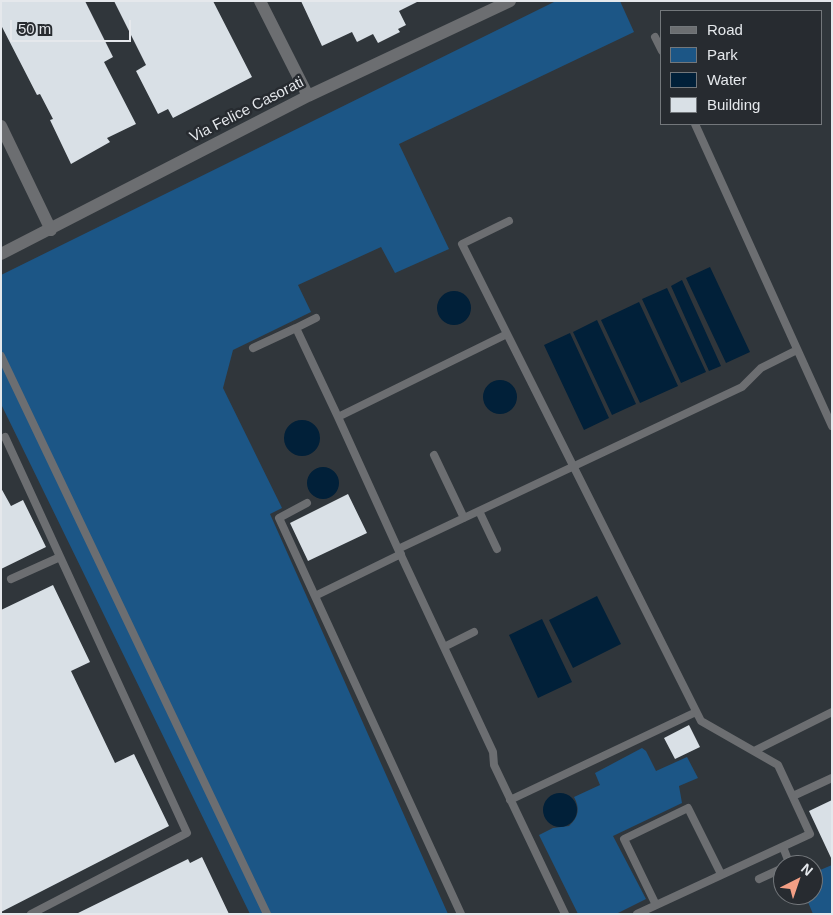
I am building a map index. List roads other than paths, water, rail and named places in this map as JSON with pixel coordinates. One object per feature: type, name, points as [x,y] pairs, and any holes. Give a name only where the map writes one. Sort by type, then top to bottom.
[{"type":"street","points":[[260,1],[308,96]]},
{"type":"street","name":"Via Felice Casorati","points":[[1,254],[308,96],[510,1]]},
{"type":"street","points":[[1,126],[50,230]]},
{"type":"lane","points":[[655,37],[660,47]]},
{"type":"lane","points":[[695,125],[832,426]]},
{"type":"lane","points":[[509,221],[462,244],[701,722],[778,765],[810,834],[637,914]]},
{"type":"lane","points":[[253,348],[316,318]]},
{"type":"lane","points":[[296,328],[493,752],[494,765],[510,800],[565,914]]},
{"type":"lane","points":[[338,417],[507,334]]},
{"type":"lane","points":[[315,596],[464,518],[742,387],[761,368],[797,350]]},
{"type":"lane","points":[[1,356],[267,914]]},
{"type":"lane","points":[[5,437],[188,833],[31,914]]},
{"type":"lane","points":[[434,455],[464,518]]},
{"type":"lane","points":[[307,503],[279,518],[460,914]]},
{"type":"lane","points":[[479,511],[497,549]]},
{"type":"lane","points":[[12,579],[60,557]]},
{"type":"lane","points":[[444,647],[474,632]]},
{"type":"lane","points":[[510,800],[696,712]]},
{"type":"lane","points":[[754,751],[832,712]]},
{"type":"lane","points":[[793,796],[832,778]]},
{"type":"lane","points":[[656,905],[624,839],[688,808],[721,874]]},
{"type":"lane","points":[[783,847],[786,855]]},
{"type":"lane","points":[[759,879],[773,873]]},
{"type":"water","points":[[710,267],[750,352],[726,363],[686,278]]},
{"type":"water","points":[[682,280],[721,366],[709,371],[671,286]]},
{"type":"water","points":[[667,288],[706,372],[681,383],[642,299]]},
{"type":"water","points":[[454,291],[461,292],[466,296],[470,301],[470,315],[466,320],[461,324],[454,325],[447,324],[442,320],[438,315],[437,308],[438,301],[442,296],[447,292]]},
{"type":"water","points":[[639,302],[678,386],[640,403],[601,320]]},
{"type":"water","points":[[597,320],[636,404],[612,415],[573,332]]},
{"type":"water","points":[[570,333],[609,418],[584,430],[544,345]]},
{"type":"water","points":[[500,380],[507,381],[512,385],[516,390],[516,404],[512,409],[507,413],[500,414],[493,413],[488,409],[484,404],[483,397],[484,390],[488,385],[493,381]]},
{"type":"water","points":[[302,420],[315,425],[320,438],[315,451],[302,456],[289,451],[284,438],[289,425]]},
{"type":"water","points":[[323,467],[329,468],[334,472],[338,477],[338,489],[334,494],[329,498],[323,499],[317,498],[312,494],[308,489],[307,483],[308,477],[312,472],[317,468]]},
{"type":"water","points":[[597,596],[621,644],[573,668],[549,620]]},
{"type":"water","points":[[542,619],[572,682],[538,698],[509,635]]},
{"type":"water","points":[[560,793],[572,798],[577,810],[572,822],[560,827],[548,822],[543,810],[548,798]]}]
